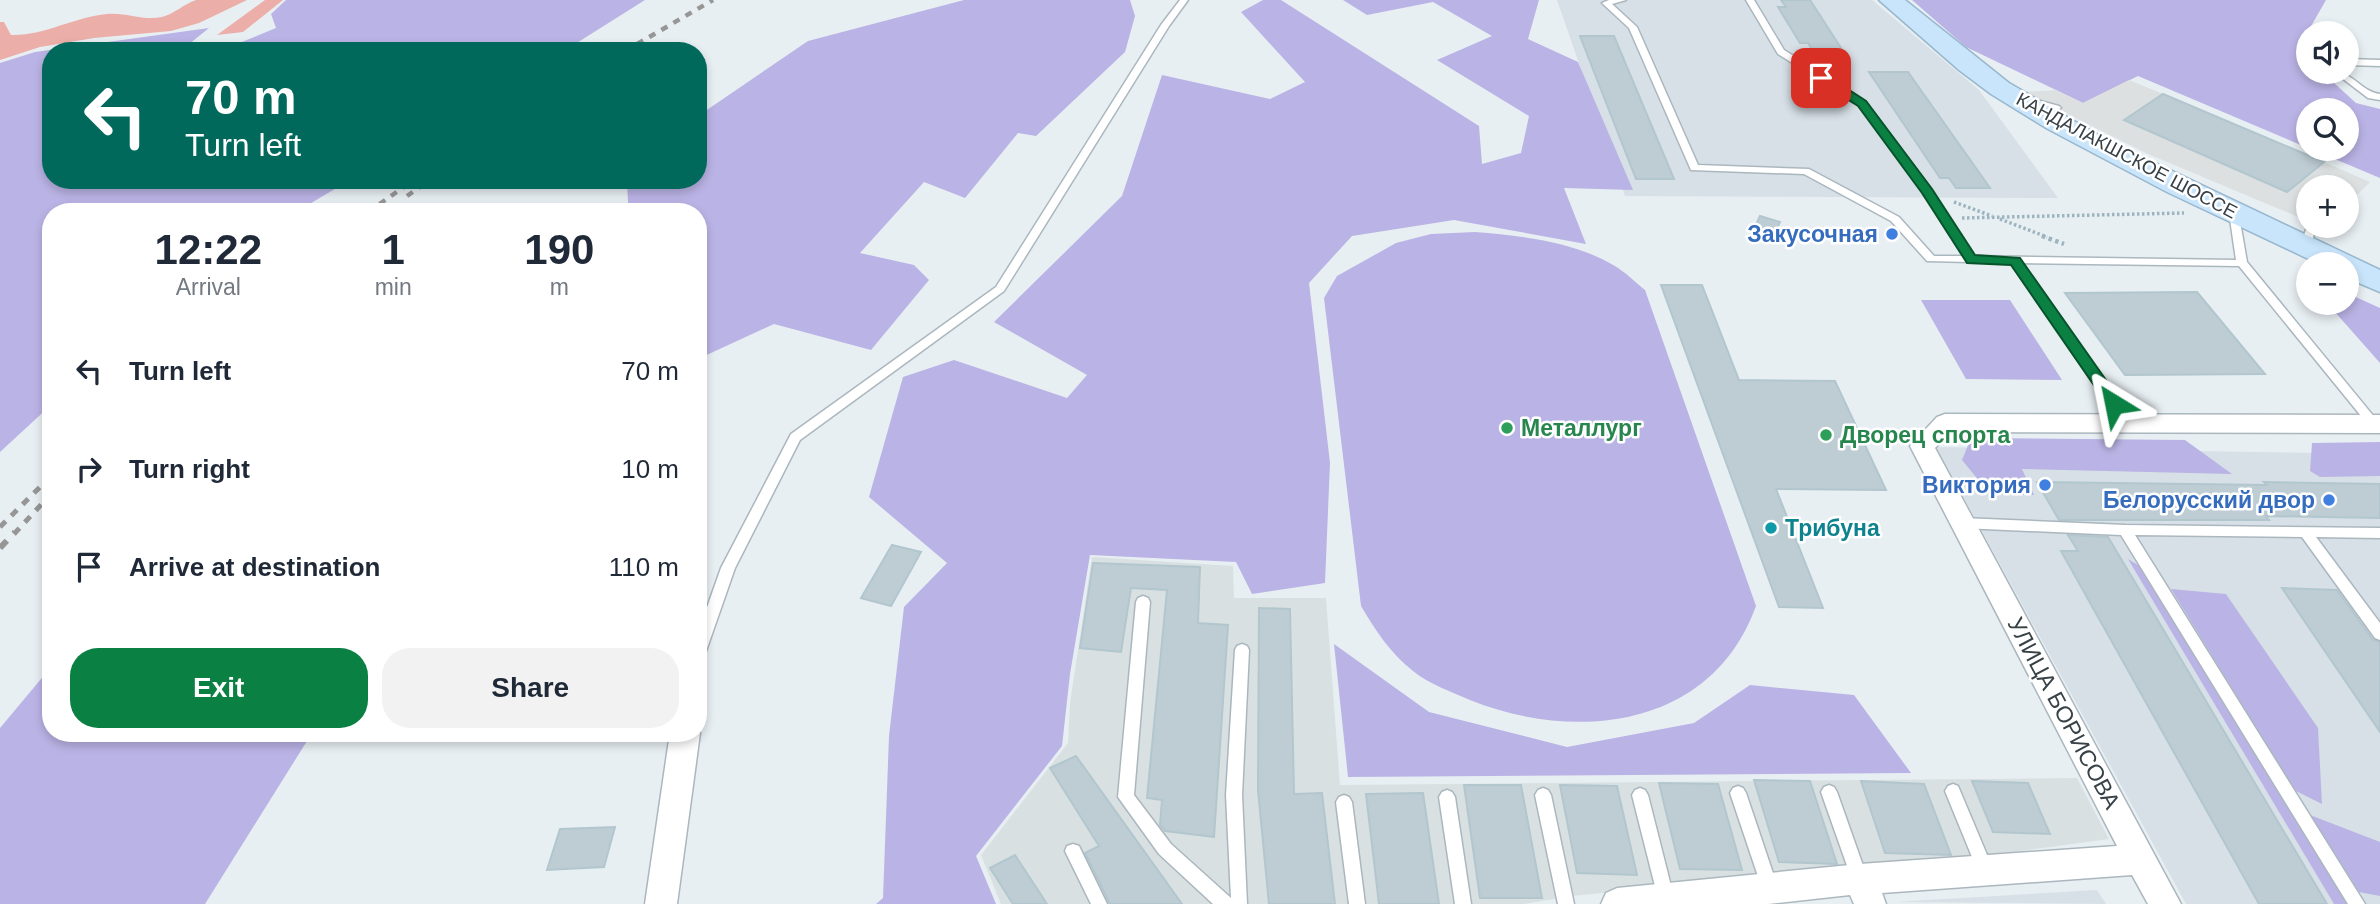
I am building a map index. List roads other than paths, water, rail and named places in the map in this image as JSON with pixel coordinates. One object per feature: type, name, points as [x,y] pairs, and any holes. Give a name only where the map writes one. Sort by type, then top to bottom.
[{"type":"main road","name":"КАНДАЛАКШСКОЕ ШОССЕ","points":[[1891,0],[2015,98],[2153,173],[2234,212],[2296,232]]},
{"type":"main road","name":"КАНДАЛАКШСКОЕ ШОССЕ","points":[[2311,238],[2328,252]]},
{"type":"main road","name":"КАНДАЛАКШСКОЕ ШОССЕ","points":[[2359,272],[2380,282]]},
{"type":"street","name":"УЛИЦА БОРИСОВА","points":[[2128,424],[1945,423],[1922,446],[2165,904]]},
{"type":"street","points":[[2128,424],[2377,424]]},
{"type":"street","points":[[661,904],[684,742]]},
{"type":"street","points":[[1616,904],[1770,888],[1865,892],[1985,869],[2142,859]]},
{"type":"lane","points":[[707,627],[727,568],[795,437],[1000,289],[1184,0]]},
{"type":"lane","points":[[1622,0],[1606,4],[1633,27],[1694,167],[1806,171],[1895,219],[1931,259],[2242,263]]},
{"type":"lane","points":[[1750,0],[1781,52],[1862,103],[1927,192],[1971,260]]},
{"type":"lane","points":[[2359,62],[2380,63]]},
{"type":"lane","points":[[2354,84],[2371,96],[2380,97]]},
{"type":"lane","points":[[2015,98],[2056,108]]},
{"type":"lane","points":[[2234,212],[2242,263],[2377,424]]},
{"type":"lane","points":[[2015,261],[2128,424]]},
{"type":"lane","points":[[1962,523],[2125,530],[2380,533]]},
{"type":"lane","points":[[2125,530],[2357,904]]},
{"type":"lane","points":[[2305,532],[2380,634]]},
{"type":"lane","points":[[1143,602],[1126,796],[1166,849],[1225,904]]},
{"type":"lane","points":[[1239,904],[1234,795],[1242,650]]},
{"type":"lane","points":[[1953,791],[1985,869]]},
{"type":"lane","points":[[1829,792],[1865,892]]},
{"type":"lane","points":[[1738,793],[1770,888]]},
{"type":"lane","points":[[1544,795],[1566,904]]},
{"type":"lane","points":[[1640,795],[1666,898]]},
{"type":"lane","points":[[1447,797],[1463,904]]},
{"type":"lane","points":[[1344,802],[1357,904]]},
{"type":"lane","points":[[1073,851],[1099,904]]},
{"type":"railway","points":[[641,42],[713,0]]},
{"type":"railway","points":[[381,203],[401,189]]},
{"type":"railway","points":[[407,196],[417,189]]},
{"type":"railway","points":[[0,527],[42,485]]},
{"type":"railway","points":[[14,534],[42,504]]},
{"type":"railway","points":[[0,548],[15,532]]},
{"type":"place","name":"Закусочная","points":[[1892,234]]},
{"type":"place","name":"Металлург","points":[[1507,428]]},
{"type":"place","name":"Дворец спорта","points":[[1826,435]]},
{"type":"place","name":"Виктория","points":[[2045,485]]},
{"type":"place","name":"Белорусский двор","points":[[2329,500]]},
{"type":"place","name":"Трибуна","points":[[1771,528]]}]
